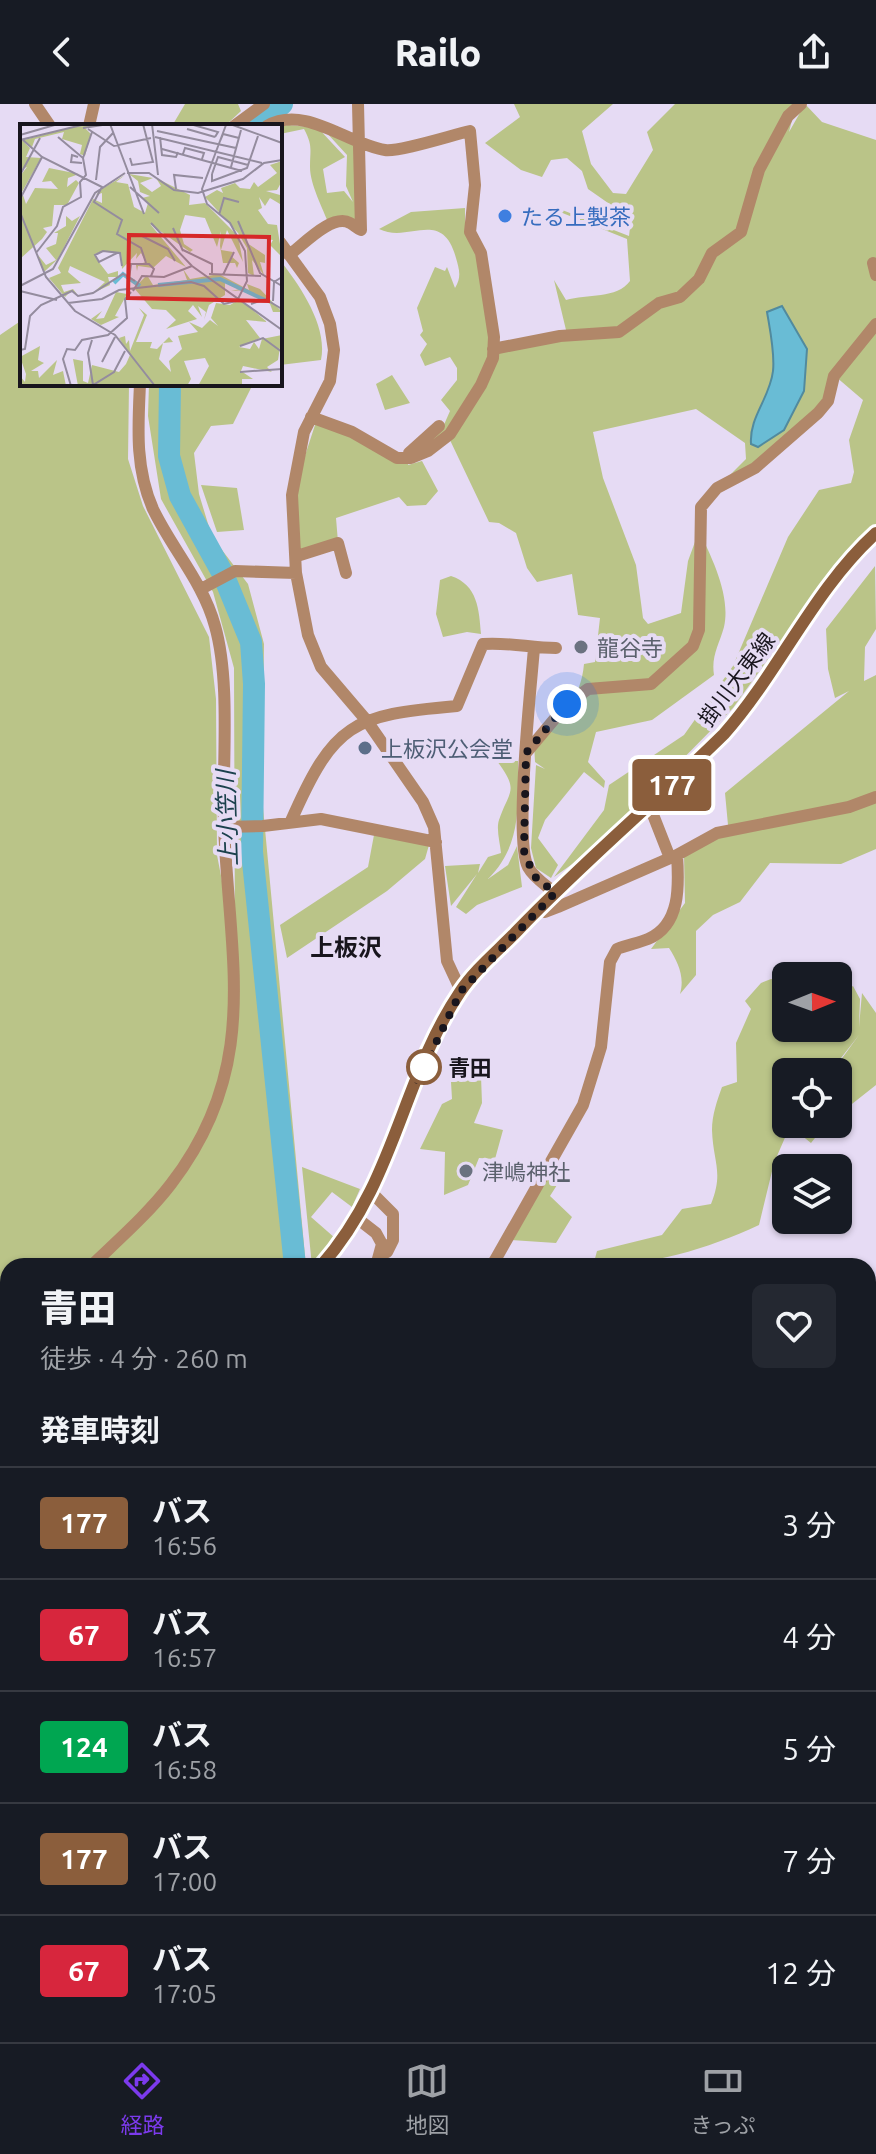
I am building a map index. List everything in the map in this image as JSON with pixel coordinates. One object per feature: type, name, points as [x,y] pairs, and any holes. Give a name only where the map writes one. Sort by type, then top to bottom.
[{"type":"main road","name":"掛川大東線","points":[[327,1258],[358,1219],[372,1193],[430,1051],[461,991],[555,893],[650,807],[744,712],[827,589],[876,533]]},
{"type":"street","points":[[35,104],[49,124]]},
{"type":"street","points":[[89,124],[94,104]]},
{"type":"street","points":[[237,124],[264,104]]},
{"type":"street","points":[[289,255],[326,226],[349,222],[361,230],[362,140],[358,104]]},
{"type":"street","points":[[493,349],[560,336],[619,332],[659,303],[680,297],[699,279],[712,253],[741,232],[759,170],[788,116],[801,104]]},
{"type":"street","points":[[273,124],[286,120],[328,127],[386,150],[470,131],[475,185],[469,223],[487,281],[493,349],[493,358],[481,385],[450,434],[428,451],[411,458],[390,455],[352,432],[311,417]]},
{"type":"street","points":[[282,245],[320,297],[330,324],[334,350],[330,381],[311,417],[295,462],[292,495],[296,573],[308,635],[321,667],[367,721],[423,802],[434,827],[447,961],[461,991]]},
{"type":"street","points":[[526,753],[567,704],[588,689],[651,684],[693,646],[699,630],[701,507],[717,488],[755,468],[818,413],[828,401],[834,376],[876,324]]},
{"type":"street","points":[[99,1258],[170,1186],[198,1144],[221,1094],[235,1027],[236,980],[224,827],[221,653],[205,587],[154,510],[142,479],[137,446],[140,386]]},
{"type":"street","points":[[390,455],[414,452],[439,426]]},
{"type":"street","points":[[297,556],[338,543],[346,573]]},
{"type":"street","points":[[205,587],[235,571],[296,573]]},
{"type":"street","points":[[291,821],[315,767],[337,738],[367,721],[397,711],[457,706],[483,644],[511,642],[534,648],[556,648]]},
{"type":"street","points":[[534,648],[526,753],[524,851],[534,876],[555,893]]},
{"type":"street","points":[[538,910],[545,912],[673,857],[717,833],[849,807],[876,797]]},
{"type":"street","points":[[496,1258],[583,1105],[601,1047],[610,962],[617,949],[650,939],[664,927],[675,908],[680,888],[673,857],[650,807]]},
{"type":"street","points":[[224,827],[321,819],[436,842]]},
{"type":"street","points":[[372,1193],[393,1214],[393,1240],[383,1258]]},
{"type":"street","points":[[358,1219],[376,1233],[379,1258]]},
{"type":"green space","points":[[185,104],[238,104],[241,111],[227,124],[173,124]]},
{"type":"green space","points":[[514,104],[613,104],[582,131],[591,164],[613,193],[626,194],[653,150],[647,132],[675,104],[796,104],[789,132],[805,104],[822,122],[876,140],[876,531],[776,648],[733,708],[578,860],[554,877],[604,810],[609,785],[684,735],[733,666],[788,537],[819,490],[851,483],[854,472],[849,440],[863,400],[835,376],[828,394],[803,427],[717,488],[746,459],[745,443],[696,409],[593,432],[603,478],[636,565],[643,618],[648,624],[681,613],[688,561],[699,531],[723,590],[724,627],[715,656],[714,675],[652,720],[596,732],[588,762],[605,781],[604,788],[584,772],[545,820],[538,838],[558,865],[551,878],[536,868],[531,848],[536,765],[545,769],[535,762],[534,743],[568,708],[579,688],[584,664],[595,662],[600,618],[578,615],[572,574],[537,582],[527,568],[516,533],[499,523],[489,522],[449,438],[425,445],[443,427],[450,411],[441,400],[457,380],[457,368],[450,357],[425,366],[420,355],[427,344],[420,335],[423,331],[417,308],[435,267],[445,271],[447,267],[455,288],[459,277],[458,266],[450,243],[442,234],[433,230],[402,233],[379,229],[411,212],[465,208],[465,234],[474,248],[501,348],[566,330],[554,280],[566,300],[610,293],[624,287],[630,281],[627,239],[555,210],[552,206],[629,236],[631,219],[588,189],[582,171],[567,158],[551,160],[542,177],[521,170],[485,143],[520,117]]},
{"type":"green space","points":[[282,126],[318,128],[345,157],[323,169],[327,193],[344,191],[353,202],[346,186],[347,155],[325,131],[359,141],[361,225],[329,225],[312,181],[307,135],[304,129],[282,134]]},
{"type":"green space","points":[[282,263],[311,307],[320,334],[321,360],[282,365]]},
{"type":"green space","points":[[20,321],[20,386],[129,386],[128,459],[143,506],[209,637],[216,699],[217,855],[235,949],[234,668],[213,592],[161,499],[148,416],[149,386],[252,386],[233,424],[211,426],[194,453],[199,494],[212,537],[248,584],[264,644],[262,797],[305,1258],[0,1258],[0,335]]},
{"type":"green space","points":[[392,375],[410,403],[385,410],[376,384]]},
{"type":"green space","points":[[316,422],[409,461],[408,465],[422,461],[438,491],[426,505],[407,506],[399,497],[336,518],[338,542],[300,553],[296,483]]},
{"type":"green space","points":[[201,485],[237,488],[244,530],[217,532]]},
{"type":"green space","points":[[875,566],[876,629],[865,647],[864,681],[876,675],[876,849],[841,864],[770,863],[740,902],[713,915],[696,931],[696,975],[680,994],[680,970],[669,948],[651,949],[685,903],[684,855],[728,825],[725,793],[849,691],[835,698],[828,669],[826,629]]},
{"type":"green space","points":[[451,576],[467,585],[472,592],[478,607],[481,634],[467,632],[443,637],[436,614],[440,580]]},
{"type":"green space","points":[[497,761],[518,761],[516,824],[507,853],[488,879],[508,865],[517,846],[522,887],[477,905],[466,914],[456,907],[477,874],[451,906],[445,866],[480,864],[478,873],[488,857],[501,853],[498,824],[510,785]]},
{"type":"green space","points":[[374,835],[431,838],[425,859],[387,891],[287,958],[280,925],[368,867]]},
{"type":"green space","points":[[772,979],[772,1042],[852,1042],[853,986],[860,999],[859,1027],[862,993],[876,1013],[876,1085],[852,1104],[852,1058],[842,1058],[859,1035],[841,1058],[772,1058],[772,1138],[785,1138],[778,1154],[772,1154],[772,1171],[759,1225],[719,1242],[661,1258],[595,1258],[597,1251],[662,1235],[682,1209],[711,1204],[717,1183],[713,1119],[722,1087],[737,1082],[736,1043],[751,1009],[745,1001],[761,983]]},
{"type":"green space","points":[[481,1076],[482,1103],[474,1123],[503,1130],[495,1159],[479,1158],[468,1185],[444,1195],[445,1152],[420,1149],[442,1104],[452,1099],[451,1082]]},
{"type":"green space","points":[[302,1167],[360,1189],[352,1207],[332,1192],[311,1217],[335,1238],[319,1258],[311,1258]]},
{"type":"green space","points":[[553,1168],[564,1174],[550,1196],[572,1217],[556,1243],[511,1240]]},
{"type":"water","points":[[782,306],[807,349],[804,391],[784,430],[758,447],[751,444],[751,434],[773,371],[767,312]]},
{"type":"waterway","name":"上小笠川","points":[[257,124],[282,104]]},
{"type":"waterway","name":"上小笠川","points":[[170,386],[169,456],[180,496],[223,574],[251,642],[254,684],[252,852],[294,1258]]},
{"type":"bus line","name":"177","points":[[328,1258],[358,1219],[378,1183],[430,1051],[461,991],[538,910],[650,807],[744,712],[827,589],[876,533]]},
{"type":"place","name":"たる上製茶","points":[[505,216]]},
{"type":"place","name":"龍谷寺","points":[[581,647]]},
{"type":"place","name":"上板沢公会堂","points":[[365,748]]},
{"type":"place","name":"青田","points":[[424,1067]]},
{"type":"place","name":"津嶋神社","points":[[466,1171]]},
{"type":"district","name":"上板沢","points":[[346,947]]},
{"type":"route","points":[[424,1067],[418,1080],[461,991],[555,893],[527,866],[524,851],[526,753],[567,704]]}]
